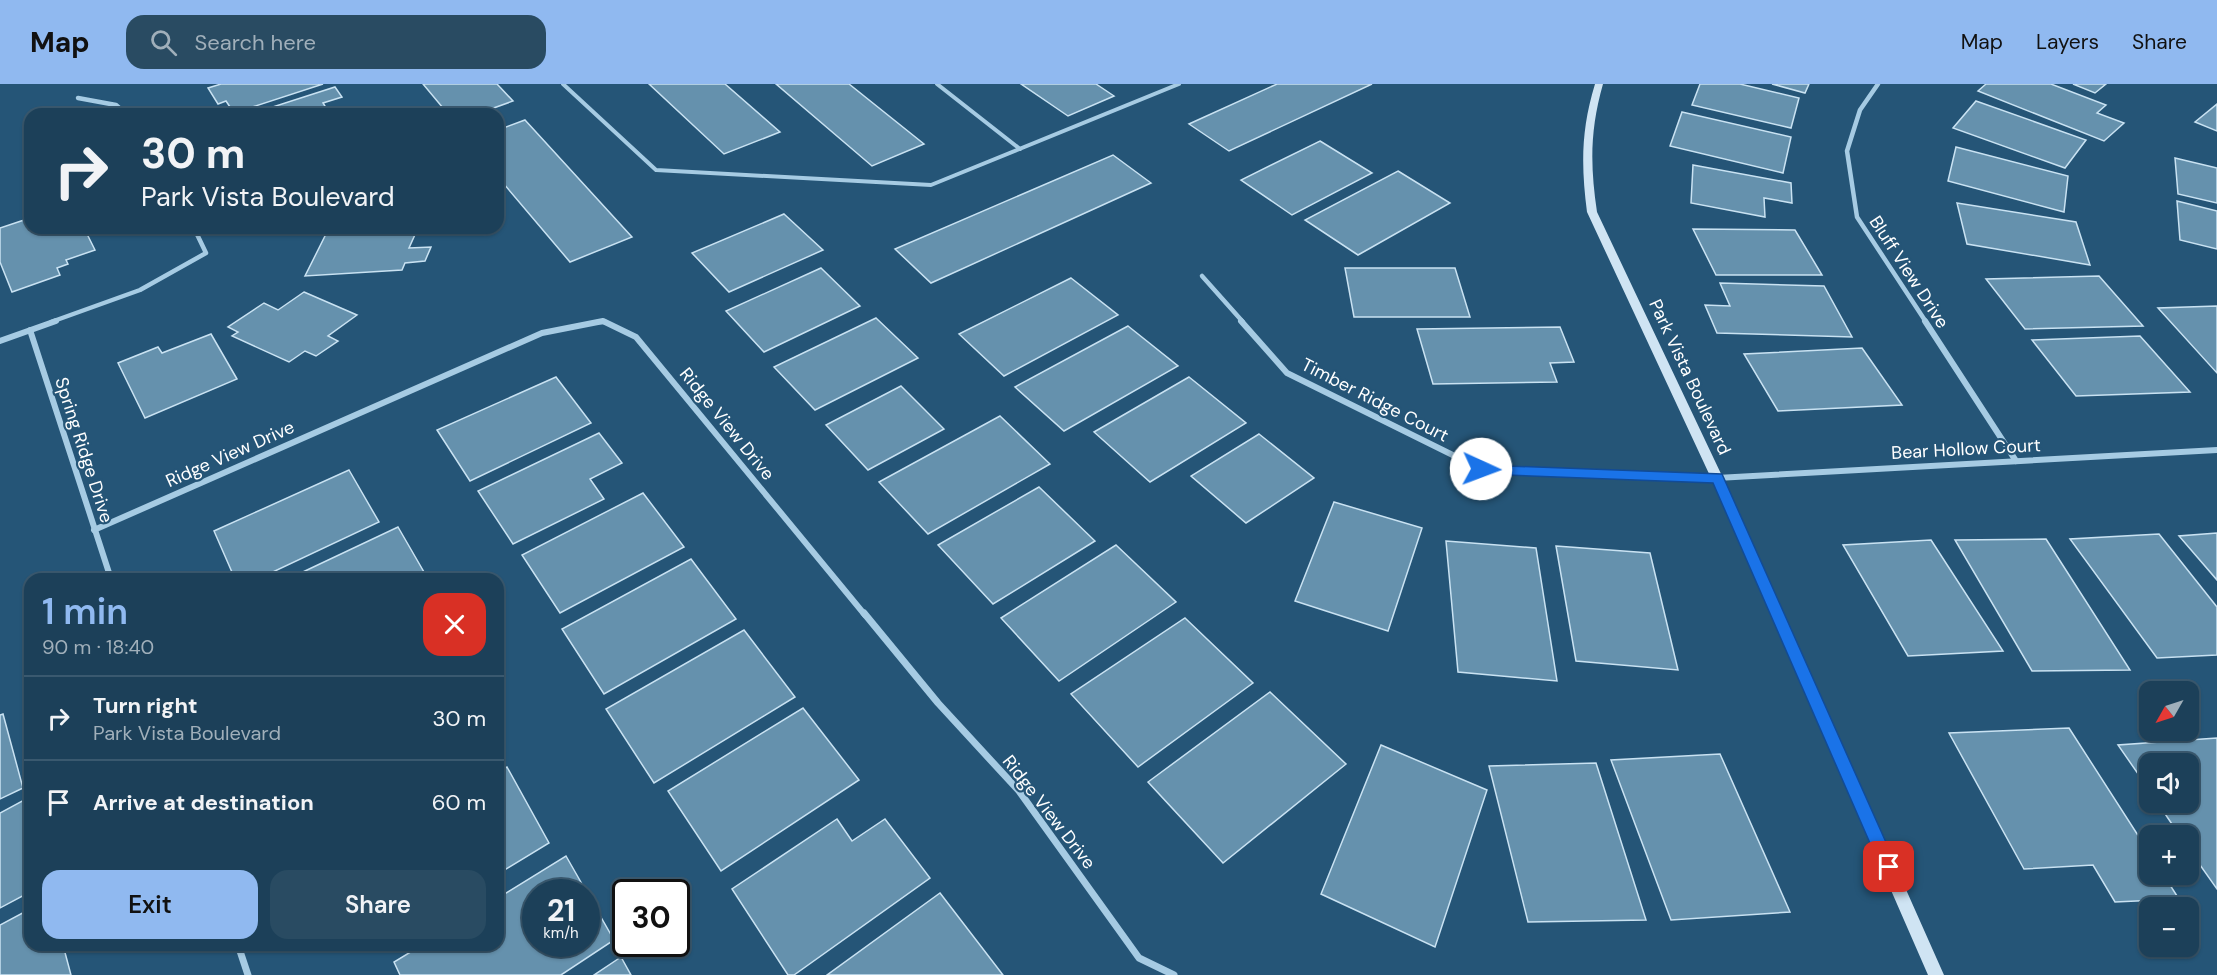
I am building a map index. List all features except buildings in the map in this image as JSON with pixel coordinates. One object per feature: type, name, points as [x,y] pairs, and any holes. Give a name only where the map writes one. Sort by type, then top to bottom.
[{"type":"street","name":"Park Vista Boulevard","points":[[1599,84],[1588,120],[1585,165],[1592,212],[1718,478],[1936,975]]},
{"type":"street","name":"Bluff View Drive","points":[[1878,84],[1860,111],[1847,151],[1857,217],[2016,461]]},
{"type":"street","points":[[78,98],[116,105],[119,108]]},
{"type":"street","points":[[0,341],[140,290],[206,253],[197,234]]},
{"type":"street","name":"Timber Ridge Court","points":[[1202,276],[1287,373],[1481,469],[1718,478]]},
{"type":"street","name":"Ridge View Drive","points":[[93,530],[542,333],[603,321],[636,337],[938,704],[1019,791],[1139,958],[1174,975]]},
{"type":"street","name":"Spring Ridge Drive","points":[[30,330],[109,573]]},
{"type":"street","name":"Bear Hollow Court","points":[[1718,478],[2217,450]]},
{"type":"street","points":[[239,951],[248,975]]},
{"type":"lane","points":[[563,84],[656,170],[931,185],[1179,84]]},
{"type":"lane","points":[[937,84],[1020,149]]},
{"type":"route","points":[[1481,469],[1718,478],[1889,867]]}]
